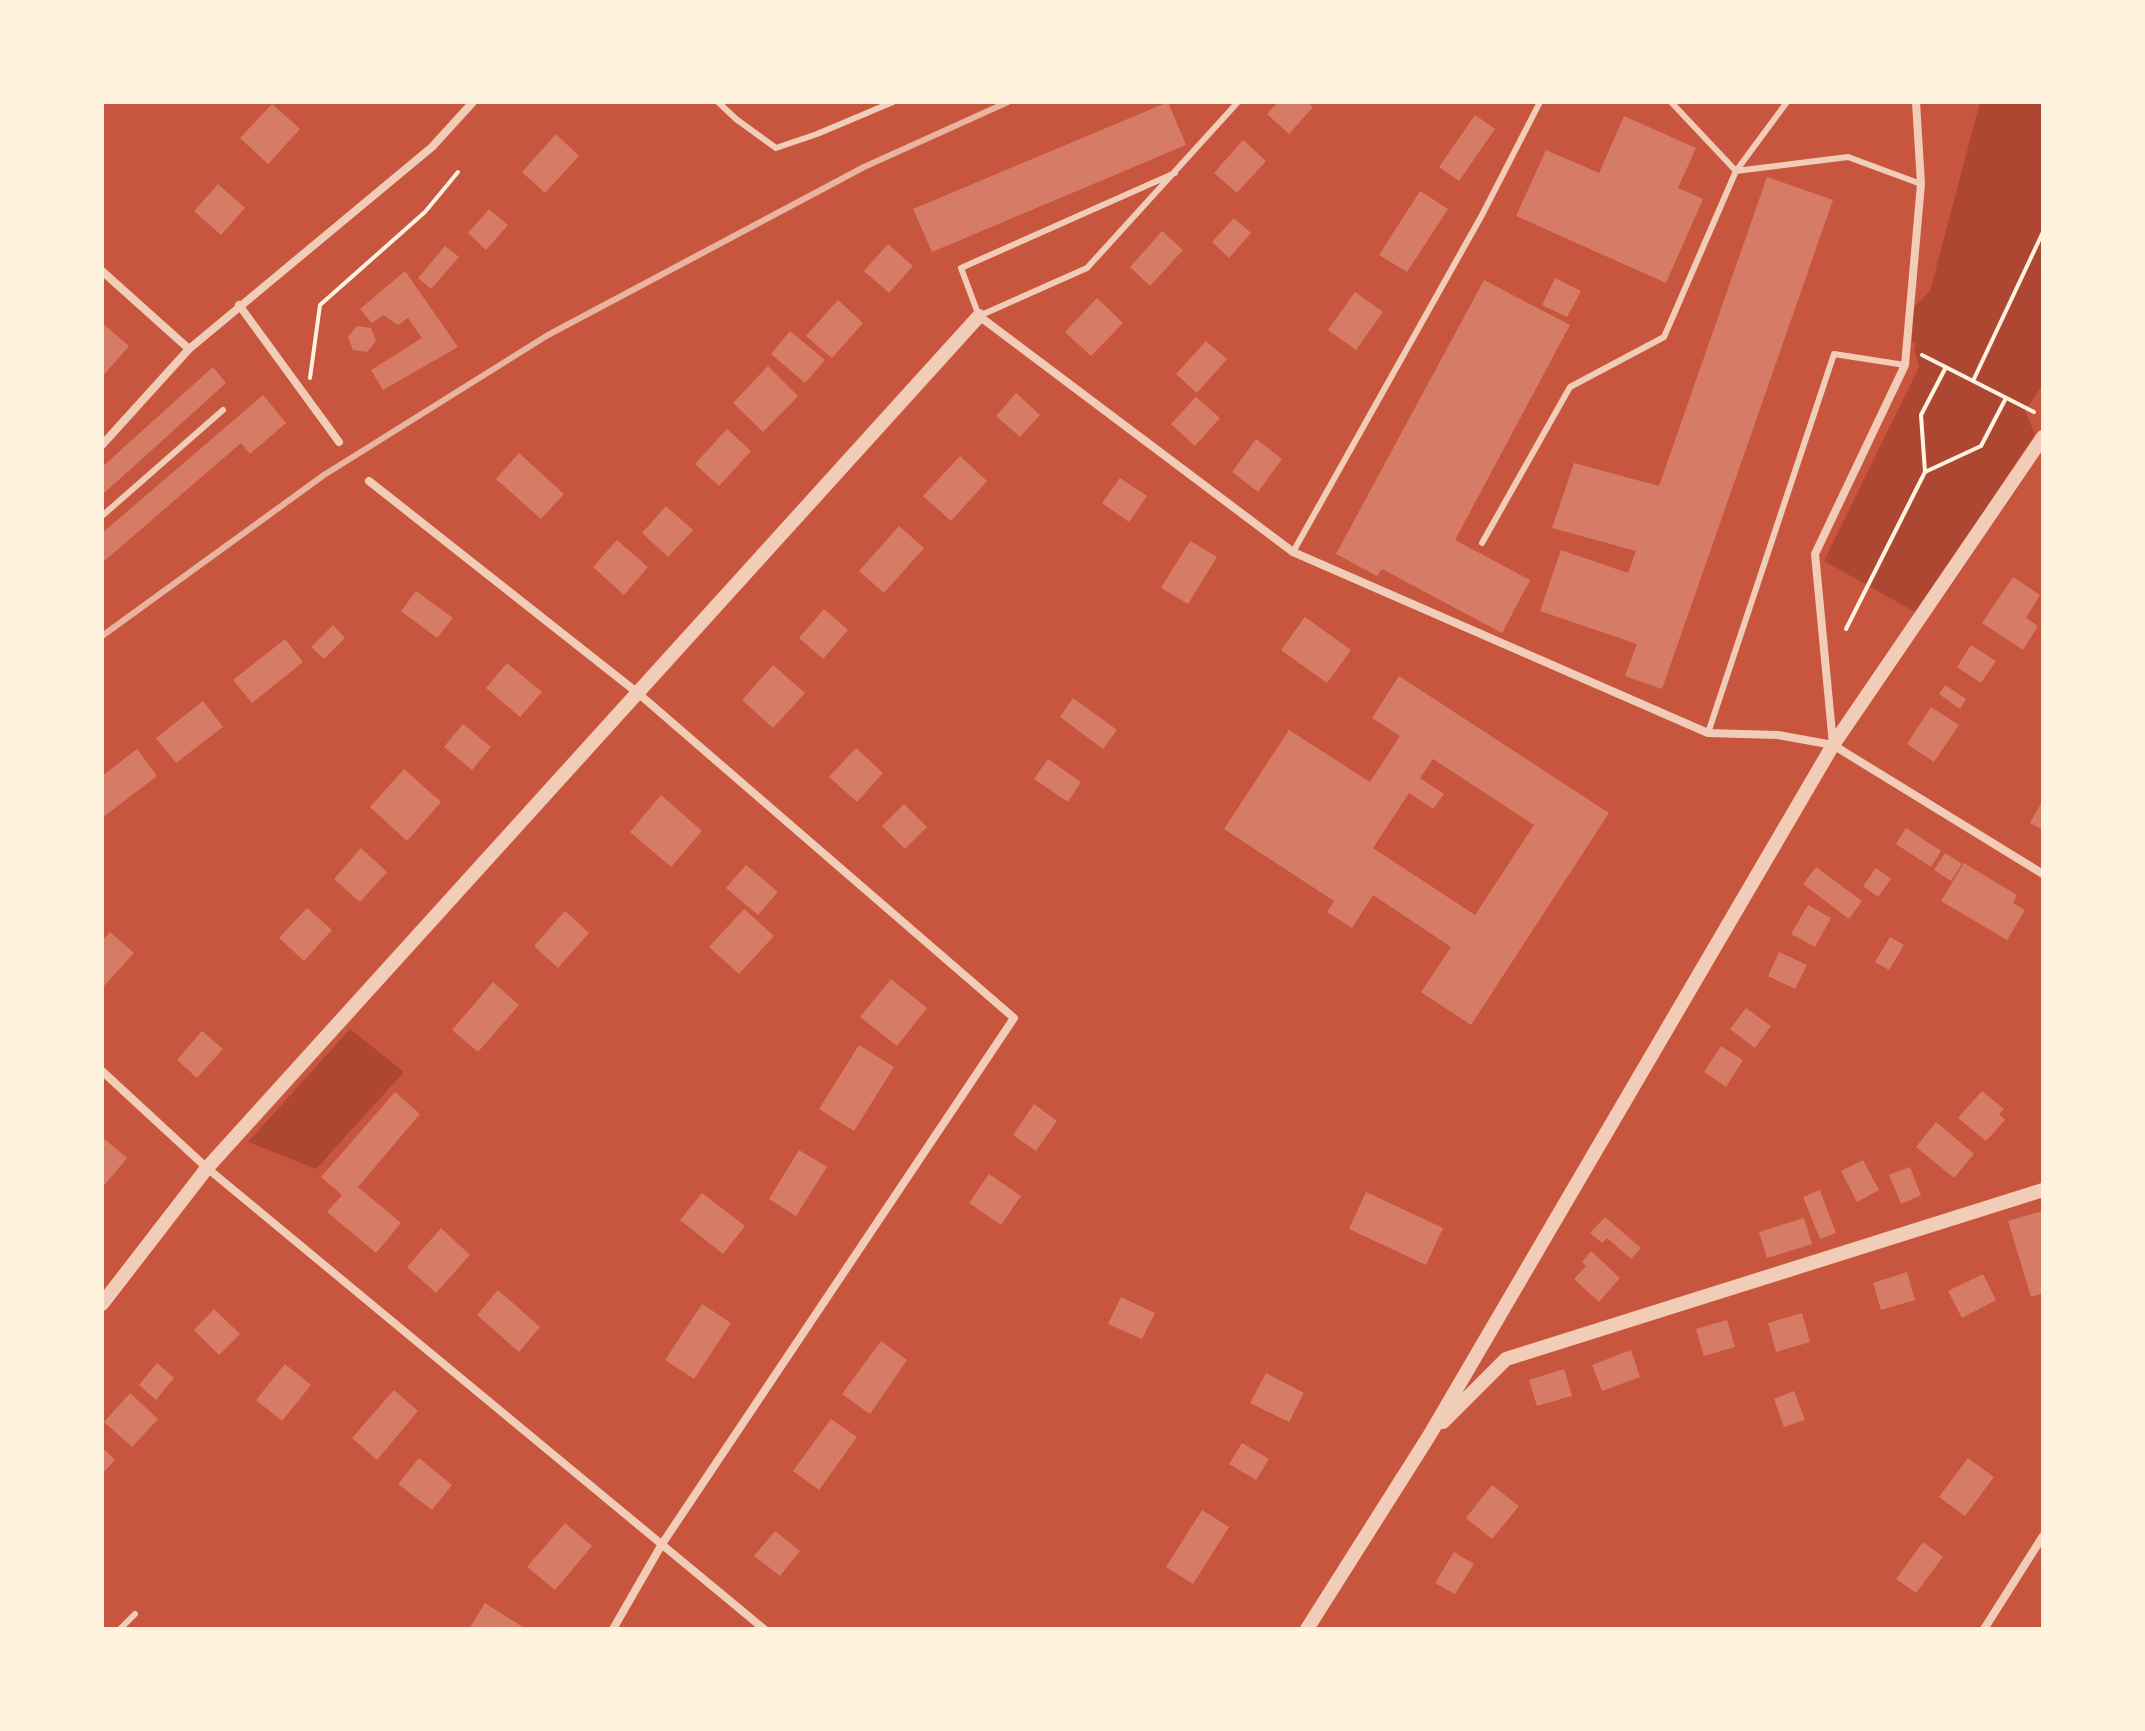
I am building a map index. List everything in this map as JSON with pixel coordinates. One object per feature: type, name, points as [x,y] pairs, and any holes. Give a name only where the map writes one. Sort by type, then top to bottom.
[{"type":"street","points":[[102,445],[189,349],[432,147],[473,102]]},
{"type":"street","points":[[1833,745],[1815,554],[1905,365],[1921,184],[1916,102]]},
{"type":"street","points":[[102,271],[189,349]]},
{"type":"street","points":[[239,305],[339,442]]},
{"type":"street","points":[[102,1304],[207,1168],[979,316],[1293,552],[1708,733],[1778,735],[1833,745],[2043,874]]},
{"type":"street","points":[[1307,1629],[1429,1436],[1833,745],[2043,437]]},
{"type":"street","points":[[369,481],[639,694],[1014,1018],[662,1544],[613,1629]]},
{"type":"street","points":[[102,1071],[207,1168],[764,1629]]},
{"type":"street","points":[[1429,1436],[1506,1359],[2043,1190]]},
{"type":"street","points":[[1984,1629],[2043,1536]]},
{"type":"lane","points":[[718,102],[776,148],[893,102]]},
{"type":"lane","points":[[1175,173],[961,268],[979,316],[1087,268],[1175,173],[1238,102]]},
{"type":"lane","points":[[1293,552],[1482,215],[1540,102]]},
{"type":"lane","points":[[1671,102],[1736,171]]},
{"type":"lane","points":[[1482,543],[1570,387],[1664,337],[1736,171],[1787,102]]},
{"type":"lane","points":[[1736,171],[1848,157],[1921,184]]},
{"type":"lane","points":[[1708,733],[1834,354],[1905,365]]},
{"type":"lane","points":[[102,516],[223,410]]},
{"type":"lane","points":[[120,1629],[135,1614]]},
{"type":"path","points":[[310,378],[320,305],[425,212],[458,172]]},
{"type":"path","points":[[1973,381],[2043,232]]},
{"type":"path","points":[[1922,355],[2034,412]]},
{"type":"path","points":[[1846,629],[1925,472],[1921,415],[1946,367]]},
{"type":"path","points":[[1925,472],[1981,446],[2006,398]]},
{"type":"shaded area","points":[[1980,102],[2043,102],[2043,384],[2025,411],[2035,434],[1917,613],[1824,561],[1919,367],[1914,350],[1916,344],[1912,342],[1913,308],[1930,291]]},
{"type":"shaded area","points":[[350,1029],[404,1072],[316,1169],[248,1142]]},
{"type":"building","points":[[1168,102],[1186,145],[932,252],[913,209]]},
{"type":"building","points":[[1278,102],[1307,102],[1313,107],[1289,134],[1267,114]]},
{"type":"building","points":[[272,104],[300,129],[268,164],[240,138]]},
{"type":"building","points":[[1475,115],[1495,129],[1459,181],[1439,167]]},
{"type":"building","points":[[1624,116],[1696,148],[1678,188],[1703,199],[1666,283],[1516,216],[1546,150],[1599,173]]},
{"type":"building","points":[[556,134],[579,156],[545,193],[522,172]]},
{"type":"building","points":[[1243,140],[1266,161],[1237,193],[1214,173]]},
{"type":"building","points":[[1767,177],[1833,200],[1662,689],[1625,676],[1637,644],[1540,611],[1561,550],[1628,573],[1636,551],[1552,528],[1574,463],[1659,486]]},
{"type":"building","points":[[218,184],[245,208],[221,235],[194,211]]},
{"type":"building","points":[[1420,191],[1448,209],[1407,272],[1379,255]]},
{"type":"building","points":[[489,209],[508,225],[486,250],[468,233]]},
{"type":"building","points":[[1234,218],[1251,233],[1229,258],[1212,242]]},
{"type":"building","points":[[1162,231],[1183,250],[1150,286],[1130,267]]},
{"type":"building","points":[[888,244],[913,266],[889,293],[864,271]]},
{"type":"building","points":[[445,246],[459,257],[431,289],[418,278]]},
{"type":"building","points":[[405,271],[458,347],[383,390],[371,370],[422,338],[408,318],[398,325],[383,315],[372,323],[360,309]]},
{"type":"building","points":[[1555,278],[1581,291],[1567,317],[1542,305]]},
{"type":"building","points":[[1484,280],[1570,325],[1455,540],[1530,580],[1502,633],[1382,569],[1377,576],[1336,554]]},
{"type":"building","points":[[1355,292],[1383,312],[1356,350],[1328,330]]},
{"type":"building","points":[[1097,298],[1123,323],[1091,356],[1065,332]]},
{"type":"building","points":[[838,300],[863,323],[832,358],[806,336]]},
{"type":"building","points":[[102,323],[129,346],[102,377]]},
{"type":"building","points":[[357,326],[371,328],[376,341],[367,352],[353,350],[348,337]]},
{"type":"building","points":[[790,331],[825,360],[805,383],[771,354]]},
{"type":"building","points":[[1206,341],[1227,359],[1197,393],[1176,374]]},
{"type":"building","points":[[768,366],[798,396],[763,432],[733,403]]},
{"type":"building","points":[[213,367],[226,383],[102,495],[102,467]]},
{"type":"building","points":[[1016,393],[1040,415],[1020,437],[996,416]]},
{"type":"building","points":[[263,395],[286,423],[250,454],[241,443],[102,563],[102,533]]},
{"type":"building","points":[[1196,397],[1220,418],[1195,446],[1171,424]]},
{"type":"building","points":[[727,429],[751,451],[719,486],[695,464]]},
{"type":"building","points":[[1256,439],[1282,459],[1258,492],[1232,472]]},
{"type":"building","points":[[519,453],[564,494],[541,519],[496,479]]},
{"type":"building","points":[[960,456],[987,481],[951,521],[923,496]]},
{"type":"building","points":[[1120,478],[1147,496],[1129,522],[1102,503]]},
{"type":"building","points":[[666,506],[693,530],[668,557],[642,533]]},
{"type":"building","points":[[899,526],[924,548],[884,593],[859,571]]},
{"type":"building","points":[[617,540],[648,567],[624,595],[593,567]]},
{"type":"building","points":[[1190,541],[1217,557],[1188,604],[1161,588]]},
{"type":"building","points":[[2013,577],[2040,595],[2026,618],[2038,626],[2023,650],[1982,623]]},
{"type":"building","points":[[416,591],[453,618],[437,638],[401,611]]},
{"type":"building","points":[[824,609],[848,630],[823,659],[799,638]]},
{"type":"building","points":[[1305,617],[1351,650],[1327,683],[1281,650]]},
{"type":"building","points":[[333,625],[345,638],[324,659],[311,647]]},
{"type":"building","points":[[285,639],[303,662],[252,703],[233,680]]},
{"type":"building","points":[[1971,645],[1996,661],[1981,683],[1957,667]]},
{"type":"building","points":[[507,663],[542,692],[520,717],[486,688]]},
{"type":"building","points":[[773,665],[805,693],[773,728],[742,700]]},
{"type":"building","points":[[1399,676],[1609,813],[1471,1025],[1421,992],[1451,947],[1373,895],[1352,928],[1327,912],[1334,901],[1224,829],[1289,730],[1370,782],[1400,736],[1372,718]],"holes":[[[1433,759],[1534,825],[1475,915],[1373,848],[1409,793],[1433,809],[1444,794],[1420,778]]]},
{"type":"building","points":[[1945,685],[1966,699],[1960,709],[1939,694]]},
{"type":"building","points":[[1073,698],[1117,730],[1103,749],[1060,717]]},
{"type":"building","points":[[203,701],[223,727],[176,763],[156,738]]},
{"type":"building","points":[[1931,707],[1959,725],[1934,762],[1907,744]]},
{"type":"building","points":[[463,724],[491,747],[472,770],[444,747]]},
{"type":"building","points":[[856,748],[883,773],[857,802],[829,777]]},
{"type":"building","points":[[137,749],[157,776],[102,818],[102,776]]},
{"type":"building","points":[[1048,759],[1081,782],[1068,802],[1034,779]]},
{"type":"building","points":[[404,769],[441,802],[407,841],[370,807]]},
{"type":"building","points":[[661,795],[702,831],[671,867],[630,832]]},
{"type":"building","points":[[2043,800],[2043,830],[2030,823]]},
{"type":"building","points":[[904,804],[927,827],[905,849],[882,826]]},
{"type":"building","points":[[1906,828],[1941,851],[1931,867],[1896,844]]},
{"type":"building","points":[[361,848],[387,872],[360,902],[334,879]]},
{"type":"building","points":[[1945,853],[1962,864],[1951,881],[1934,870]]},
{"type":"building","points":[[1964,863],[2017,895],[2013,903],[2025,910],[2007,940],[1941,901]]},
{"type":"building","points":[[746,865],[778,892],[758,915],[726,888]]},
{"type":"building","points":[[1816,867],[1862,901],[1849,919],[1803,884]]},
{"type":"building","points":[[1876,868],[1891,879],[1878,897],[1863,886]]},
{"type":"building","points":[[1808,905],[1831,918],[1815,947],[1791,934]]},
{"type":"building","points":[[307,908],[332,930],[304,961],[279,938]]},
{"type":"building","points":[[744,909],[774,936],[739,974],[709,947]]},
{"type":"building","points":[[565,911],[589,933],[558,968],[534,946]]},
{"type":"building","points":[[110,932],[134,953],[102,988],[102,941]]},
{"type":"building","points":[[1890,937],[1904,945],[1889,970],[1875,962]]},
{"type":"building","points":[[1779,952],[1807,965],[1795,989],[1768,976]]},
{"type":"building","points":[[891,979],[927,1008],[897,1046],[860,1017]]},
{"type":"building","points":[[493,982],[519,1005],[478,1052],[452,1030]]},
{"type":"building","points":[[1746,1008],[1771,1026],[1755,1048],[1730,1029]]},
{"type":"building","points":[[202,1031],[223,1049],[197,1078],[177,1060]]},
{"type":"building","points":[[859,1045],[894,1067],[854,1131],[819,1109]]},
{"type":"building","points":[[1721,1046],[1743,1060],[1726,1087],[1704,1072]]},
{"type":"building","points":[[1982,1091],[2004,1109],[1999,1114],[2005,1120],[1986,1141],[1958,1118]]},
{"type":"building","points":[[395,1092],[420,1114],[358,1187],[401,1223],[376,1253],[327,1212],[342,1195],[321,1177]]},
{"type":"building","points":[[1034,1104],[1057,1121],[1036,1151],[1013,1135]]},
{"type":"building","points":[[1936,1122],[1974,1154],[1954,1178],[1916,1147]]},
{"type":"building","points":[[102,1137],[127,1158],[102,1188]]},
{"type":"building","points":[[799,1150],[827,1167],[796,1216],[769,1199]]},
{"type":"building","points":[[1863,1160],[1879,1190],[1857,1202],[1841,1171]]},
{"type":"building","points":[[1910,1167],[1921,1195],[1901,1204],[1889,1175]]},
{"type":"building","points":[[989,1174],[1021,1196],[1001,1225],[969,1203]]},
{"type":"building","points":[[1820,1190],[1836,1233],[1820,1239],[1803,1197]]},
{"type":"building","points":[[1366,1192],[1443,1228],[1426,1265],[1349,1229]]},
{"type":"building","points":[[702,1193],[745,1226],[723,1254],[680,1220]]},
{"type":"building","points":[[2042,1211],[2043,1293],[2031,1297],[2008,1221]]},
{"type":"building","points":[[1605,1217],[1641,1248],[1631,1259],[1607,1238],[1602,1243],[1590,1233]]},
{"type":"building","points":[[1804,1218],[1812,1244],[1767,1258],[1759,1232]]},
{"type":"building","points":[[441,1228],[470,1255],[436,1293],[407,1267]]},
{"type":"building","points":[[1591,1251],[1620,1278],[1599,1302],[1574,1279],[1586,1266],[1582,1262]]},
{"type":"building","points":[[1907,1272],[1915,1300],[1881,1310],[1873,1283]]},
{"type":"building","points":[[1983,1274],[1996,1300],[1962,1318],[1948,1291]]},
{"type":"building","points":[[498,1290],[540,1327],[519,1352],[477,1315]]},
{"type":"building","points":[[1121,1297],[1155,1313],[1142,1339],[1108,1324]]},
{"type":"building","points":[[702,1304],[731,1323],[694,1379],[665,1360]]},
{"type":"building","points":[[214,1309],[240,1334],[219,1355],[194,1330]]},
{"type":"building","points":[[1802,1313],[1810,1342],[1776,1352],[1768,1323]]},
{"type":"building","points":[[1727,1320],[1735,1347],[1704,1356],[1696,1329]]},
{"type":"building","points":[[881,1341],[907,1360],[870,1414],[842,1394]]},
{"type":"building","points":[[1631,1350],[1640,1377],[1602,1391],[1592,1365]]},
{"type":"building","points":[[157,1363],[174,1378],[156,1400],[139,1385]]},
{"type":"building","points":[[285,1364],[311,1385],[282,1421],[256,1400]]},
{"type":"building","points":[[1564,1369],[1572,1396],[1537,1406],[1529,1380]]},
{"type":"building","points":[[1266,1373],[1304,1393],[1289,1422],[1250,1403]]},
{"type":"building","points":[[394,1390],[418,1411],[377,1460],[352,1438]]},
{"type":"building","points":[[1794,1391],[1805,1420],[1784,1427],[1774,1399]]},
{"type":"building","points":[[130,1393],[158,1419],[132,1447],[104,1422]]},
{"type":"building","points":[[831,1419],[857,1437],[819,1490],[793,1471]]},
{"type":"building","points":[[1242,1443],[1269,1459],[1256,1480],[1229,1464]]},
{"type":"building","points":[[102,1447],[115,1460],[102,1474]]},
{"type":"building","points":[[419,1458],[452,1485],[432,1510],[398,1484]]},
{"type":"building","points":[[1968,1458],[1994,1477],[1965,1516],[1939,1497]]},
{"type":"building","points":[[1492,1485],[1519,1506],[1492,1539],[1466,1518]]},
{"type":"building","points":[[1202,1510],[1229,1527],[1193,1584],[1166,1567]]},
{"type":"building","points":[[565,1523],[592,1546],[555,1590],[527,1567]]},
{"type":"building","points":[[775,1531],[800,1551],[780,1576],[754,1556]]},
{"type":"building","points":[[1923,1542],[1943,1557],[1916,1593],[1896,1579]]},
{"type":"building","points":[[1454,1552],[1474,1564],[1455,1594],[1435,1583]]},
{"type":"building","points":[[485,1603],[526,1629],[469,1629]]},
{"type":"railway","points":[[102,636],[324,475],[548,335],[864,167],[1008,102]]}]
